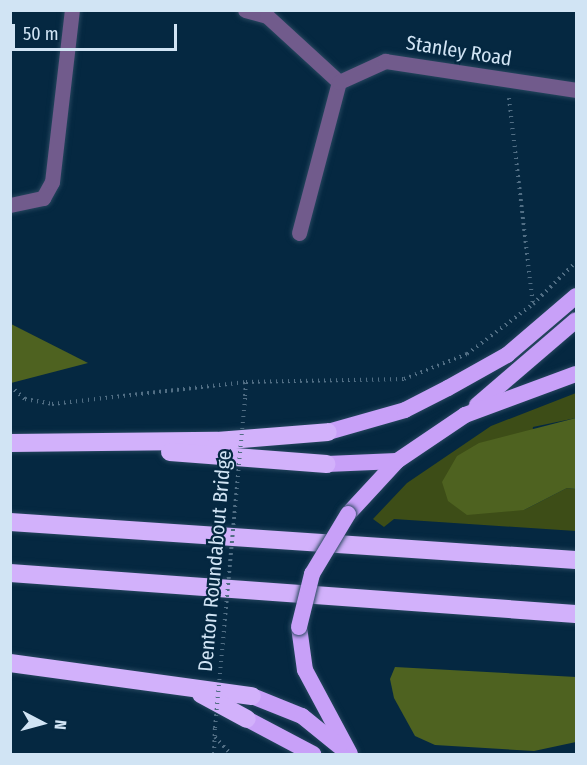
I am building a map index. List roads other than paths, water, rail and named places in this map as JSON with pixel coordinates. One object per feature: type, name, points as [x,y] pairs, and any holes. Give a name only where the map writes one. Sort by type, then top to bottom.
[{"type":"highway","points":[[10,443],[217,441],[328,432],[405,410],[448,388],[507,355],[576,296]]},
{"type":"highway","points":[[348,753],[305,670],[299,627],[312,574],[348,514],[397,461],[465,415],[576,320]]},
{"type":"highway","points":[[465,415],[576,374]]},
{"type":"highway","points":[[72,443],[327,464],[397,461]]},
{"type":"highway","points":[[10,522],[576,560]]},
{"type":"highway","points":[[10,573],[576,614]]},
{"type":"highway","points":[[10,663],[252,696],[302,716],[348,753]]},
{"type":"highway","points":[[190,689],[313,754]]},
{"type":"street","points":[[10,205],[43,198],[52,182],[72,10]]},
{"type":"street","points":[[245,10],[267,16],[339,82],[299,233]]},
{"type":"street","name":"Stanley Road","points":[[339,82],[386,61],[576,90]]}]
